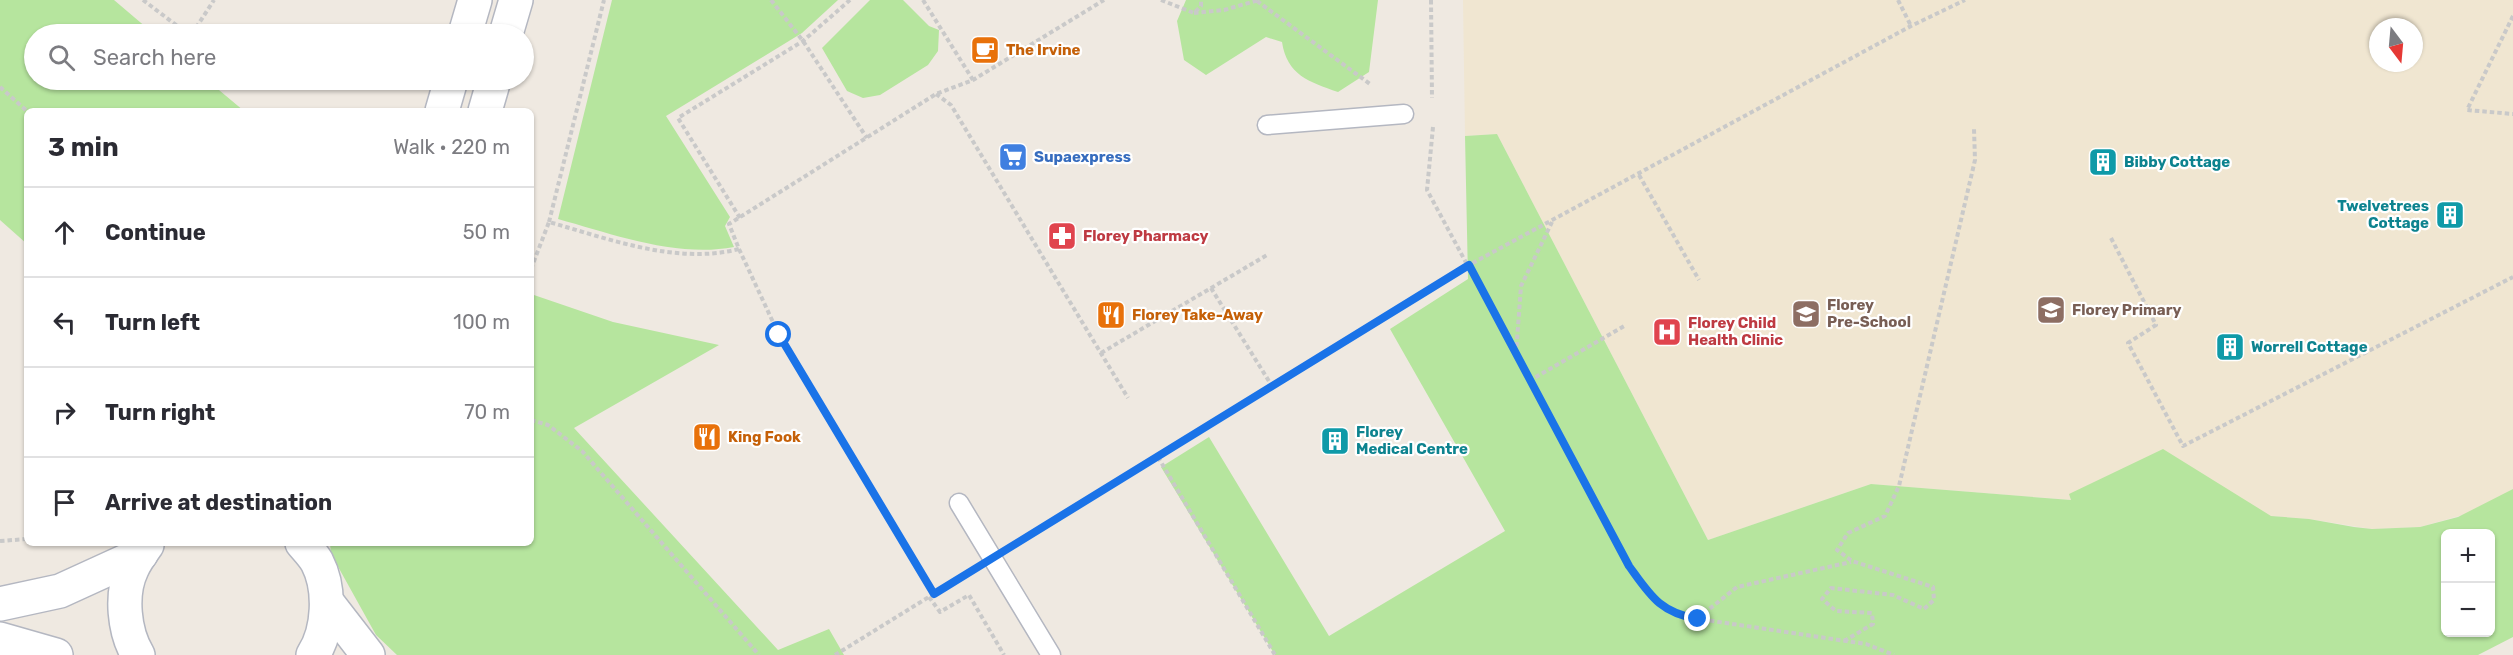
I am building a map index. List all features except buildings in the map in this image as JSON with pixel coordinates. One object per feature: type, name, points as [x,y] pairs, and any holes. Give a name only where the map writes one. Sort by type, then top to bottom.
[{"type":"street","points":[[468,24],[475,0]]},
{"type":"street","points":[[509,24],[516,0]]},
{"type":"street","points":[[443,108],[448,90]]},
{"type":"street","points":[[486,108],[491,90]]},
{"type":"street","points":[[0,603],[60,591],[145,549]]},
{"type":"street","points":[[138,655],[132,645],[124,608],[131,570],[145,549]]},
{"type":"street","points":[[312,550],[327,602],[368,655]]},
{"type":"street","points":[[313,655],[321,642],[327,602]]},
{"type":"street","points":[[0,639],[56,655]]},
{"type":"lane","points":[[1266,125],[1404,114]]},
{"type":"lane","points":[[959,503],[1051,655]]},
{"type":"path","points":[[142,0],[174,24]]},
{"type":"path","points":[[198,24],[214,0]]},
{"type":"path","points":[[534,261],[549,222],[604,0]]},
{"type":"path","points":[[771,0],[803,41],[867,138]]},
{"type":"path","points":[[740,218],[678,118],[803,41],[850,0]]},
{"type":"path","points":[[923,0],[973,80]]},
{"type":"path","points":[[934,594],[779,335],[729,224],[936,94],[973,80],[1104,0]]},
{"type":"path","points":[[1161,0],[1194,13],[1224,10],[1258,1],[1369,84],[1404,114]]},
{"type":"path","points":[[1194,13],[1201,6],[1201,0]]},
{"type":"path","points":[[1431,0],[1432,109]]},
{"type":"path","points":[[1898,0],[1911,26]]},
{"type":"path","points":[[835,655],[1469,265],[1911,26],[1965,0]]},
{"type":"path","points":[[2513,16],[2467,110],[2513,114]]},
{"type":"path","points":[[0,87],[24,108]]},
{"type":"path","points":[[936,94],[951,105],[1128,398]]},
{"type":"path","points":[[1432,121],[1427,190],[1635,574],[1653,600],[1673,614],[1866,644],[1894,655]]},
{"type":"path","points":[[1844,641],[1873,624],[1872,613],[1836,611],[1822,599],[1831,588],[1893,595],[1924,609],[1934,600],[1932,587],[1852,561],[1837,550],[1848,532],[1885,516],[1899,486],[1973,171],[1974,129]]},
{"type":"path","points":[[1639,175],[1699,280]]},
{"type":"path","points":[[1516,356],[1521,286],[1552,221]]},
{"type":"path","points":[[549,222],[652,249],[719,255],[739,249]]},
{"type":"path","points":[[2111,238],[2156,325],[2128,343],[2183,446],[2513,277]]},
{"type":"path","points":[[1101,353],[1267,255]]},
{"type":"path","points":[[1211,288],[1272,386]]},
{"type":"path","points":[[1529,381],[1626,325]]},
{"type":"path","points":[[534,421],[548,425],[582,451],[759,655]]},
{"type":"path","points":[[1158,457],[1275,655]]},
{"type":"path","points":[[0,541],[24,539]]},
{"type":"path","points":[[1698,619],[1737,587],[1852,561]]},
{"type":"path","points":[[929,597],[940,612],[969,595],[1004,655]]},
{"type":"shaded area","name":"Florey Primary","points":[[1463,0],[2513,0],[2513,489],[2480,510],[2420,527],[2372,529],[2309,519],[1871,484],[1708,540],[1497,134],[1465,136]]},
{"type":"green space","points":[[0,0],[114,0],[142,24],[24,24],[24,90],[219,90],[240,108],[24,108],[24,241],[0,220]]},
{"type":"green space","points":[[612,0],[838,0],[802,33],[666,116],[730,217],[725,226],[734,247],[712,250],[668,247],[558,219]]},
{"type":"green space","points":[[870,0],[903,0],[929,26],[939,30],[938,51],[928,65],[880,95],[863,98],[847,91],[822,48]]},
{"type":"green space","points":[[1186,0],[1378,0],[1369,72],[1338,92],[1301,76],[1289,62],[1282,42],[1266,37],[1206,75],[1184,60],[1177,21]]},
{"type":"green space","points":[[1497,134],[1708,540],[1871,484],[2071,500],[2069,494],[2163,449],[2271,516],[2309,519],[2354,527],[2372,529],[2420,527],[2458,517],[2513,489],[2513,637],[2478,655],[1275,655],[1161,467],[1209,437],[1329,636],[1505,531],[1390,329],[1468,279],[1465,136]]},
{"type":"green space","points":[[534,295],[613,322],[719,345],[574,428],[778,650],[829,629],[844,655],[397,655],[376,635],[331,554],[330,546],[534,546]]},
{"type":"place","name":"The Irvine","points":[[985,50]]},
{"type":"place","name":"Supaexpress","points":[[1013,157]]},
{"type":"place","name":"Bibby Cottage","points":[[2103,162]]},
{"type":"place","name":"Twelvetrees Cottage","points":[[2450,215]]},
{"type":"place","name":"Florey Pharmacy","points":[[1062,236]]},
{"type":"place","name":"Florey Primary","points":[[2051,310]]},
{"type":"place","name":"Florey Pre-School","points":[[1806,314]]},
{"type":"place","name":"Florey Take-Away","points":[[1111,315]]},
{"type":"place","name":"Florey Child Health Clinic","points":[[1667,332]]},
{"type":"place","name":"Worrell Cottage","points":[[2230,347]]},
{"type":"place","name":"King Fook","points":[[707,437]]},
{"type":"place","name":"Florey Medical Centre","points":[[1335,441]]},
{"type":"route","points":[[779,335],[934,594],[1469,265],[1629,566],[1653,600],[1673,614],[1698,619]]}]
